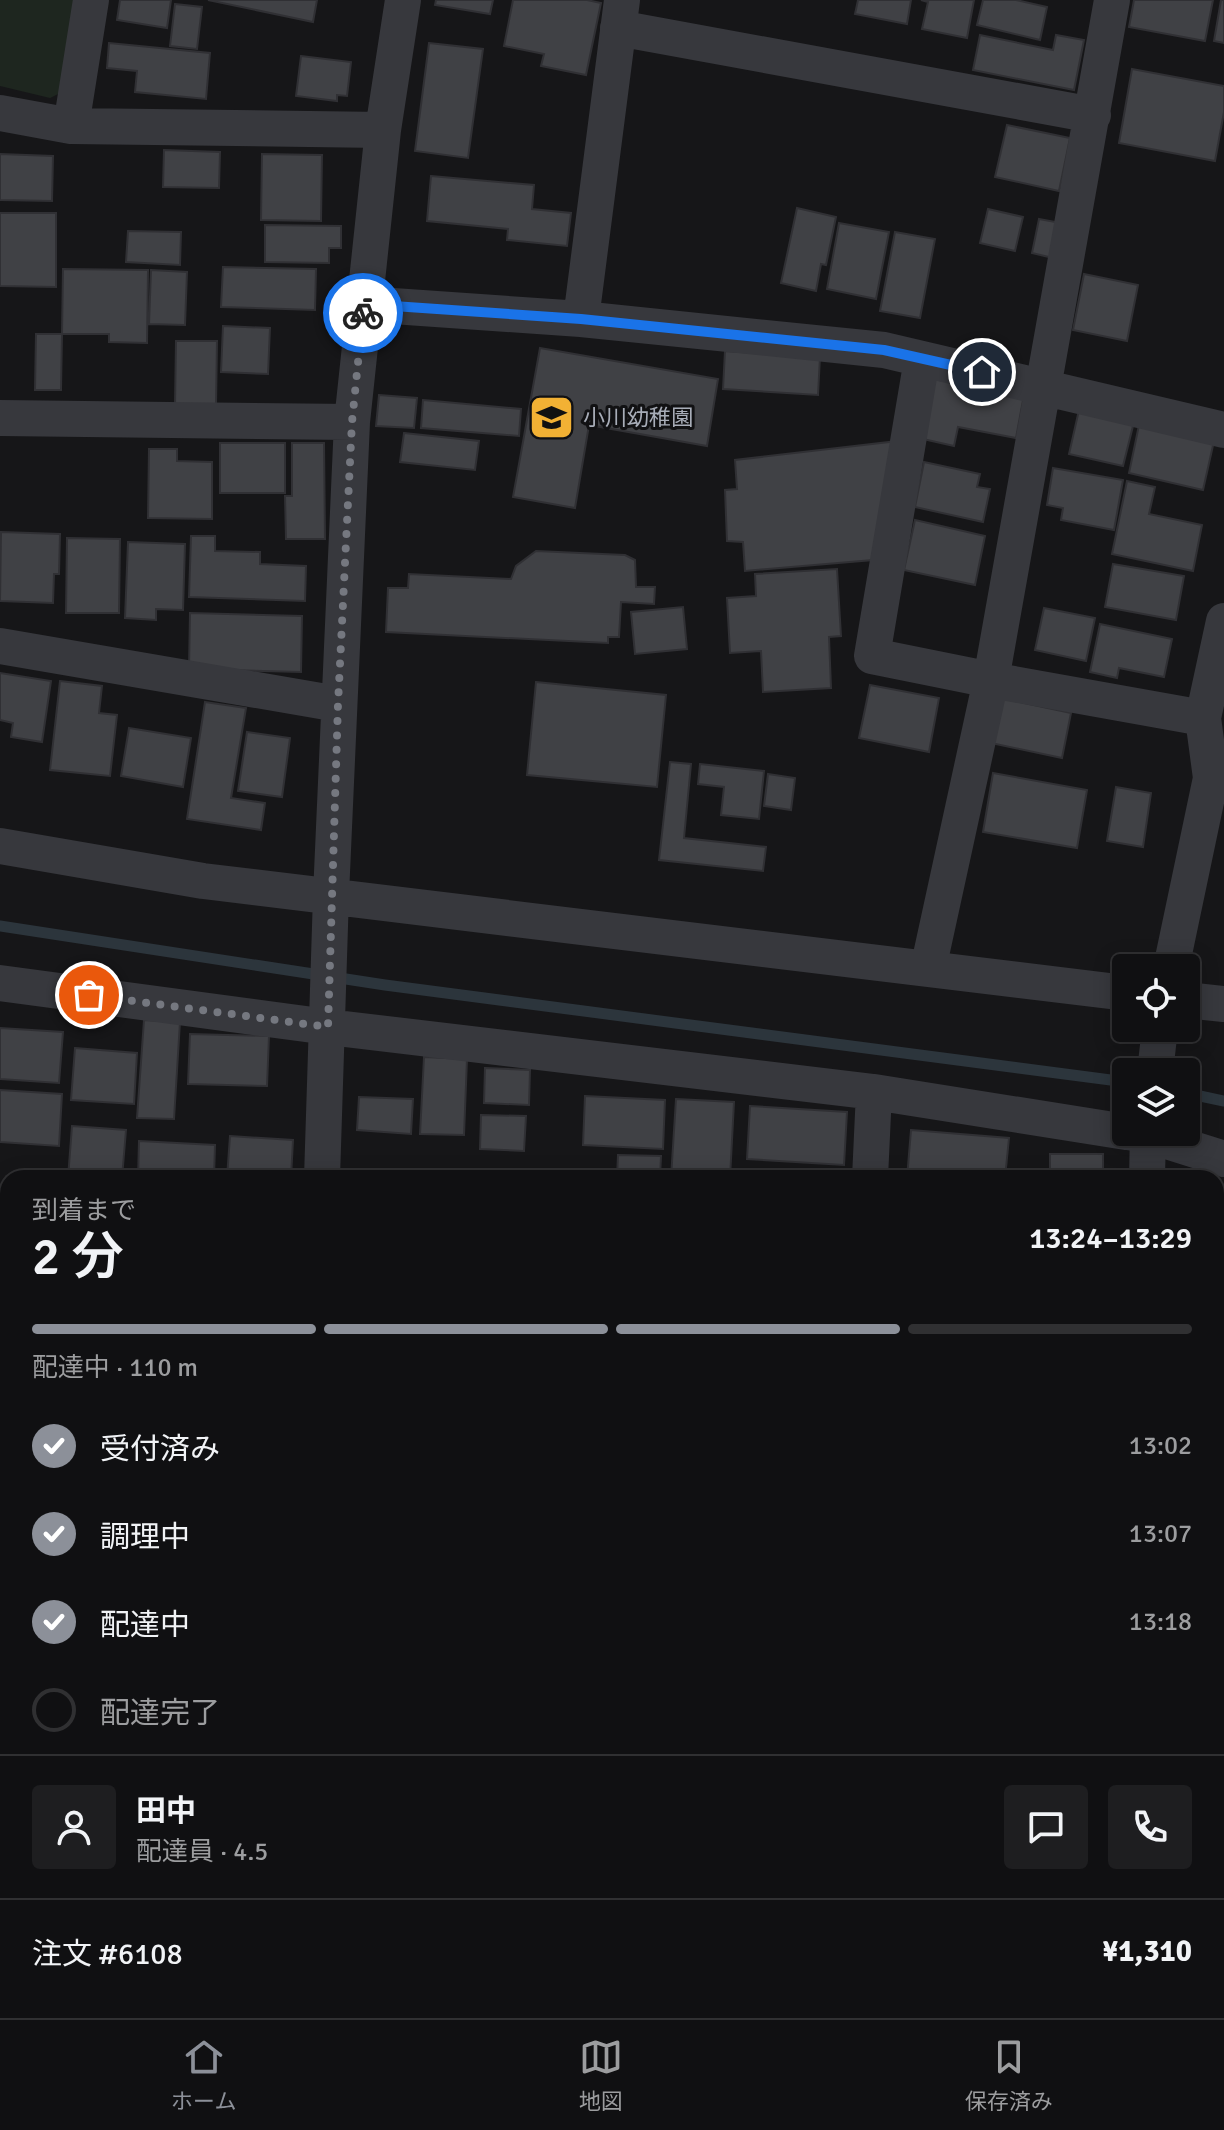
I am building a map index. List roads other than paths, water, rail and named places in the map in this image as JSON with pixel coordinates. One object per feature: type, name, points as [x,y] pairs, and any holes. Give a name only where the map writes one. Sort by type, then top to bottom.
[{"type":"street","points":[[71,126],[91,0]]},
{"type":"street","points":[[322,1170],[338,704],[352,422],[383,130],[403,0]]},
{"type":"street","points":[[928,969],[991,680],[1112,0]]},
{"type":"street","points":[[581,319],[620,14],[1093,115]]},
{"type":"street","points":[[0,113],[71,126],[383,130]]},
{"type":"street","points":[[364,304],[581,319],[884,350],[1224,430]]},
{"type":"street","points":[[922,359],[872,656],[1203,718]]},
{"type":"street","points":[[0,418],[352,422]]},
{"type":"street","points":[[1174,954],[1217,777],[1203,718],[1224,621]]},
{"type":"street","points":[[0,646],[338,704]]},
{"type":"street","points":[[0,846],[203,881],[1112,991]]},
{"type":"street","points":[[0,983],[874,1092],[1112,1129]]},
{"type":"street","points":[[1200,1001],[1224,1004]]},
{"type":"street","points":[[870,1170],[874,1092]]},
{"type":"street","points":[[1140,1146],[1145,1170]]},
{"type":"street","points":[[1180,1146],[1224,1159]]},
{"type":"waterway","points":[[0,926],[385,985],[1112,1080]]},
{"type":"waterway","points":[[1200,1096],[1224,1101]]},
{"type":"place","name":"小川幼稚園","points":[[552,417]]}]
